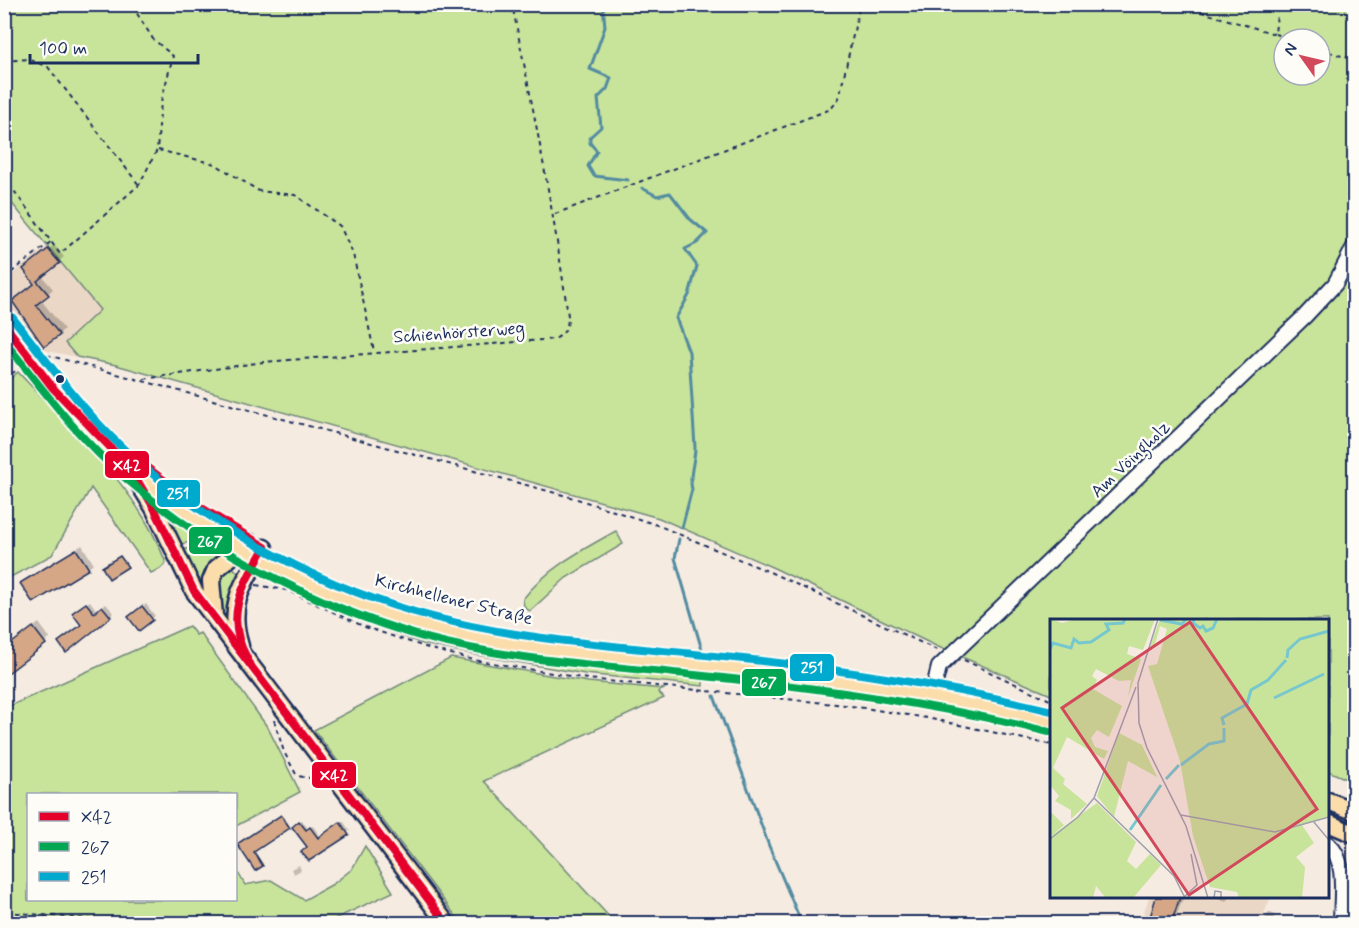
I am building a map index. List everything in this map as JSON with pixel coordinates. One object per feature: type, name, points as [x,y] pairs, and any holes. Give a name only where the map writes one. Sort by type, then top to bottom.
[{"type":"main road","points":[[4,322],[53,387],[130,468],[154,508],[184,574],[214,618],[240,648],[447,924]]},
{"type":"main road","points":[[31,358],[135,459],[255,548]]},
{"type":"main road","points":[[130,468],[255,548]]},
{"type":"main road","points":[[214,618],[211,581],[216,568],[255,548]]},
{"type":"main road","points":[[240,648],[235,630],[235,605],[255,548]]},
{"type":"main road","name":"Kirchhellener Straße","points":[[255,548],[398,609],[508,635],[644,658],[848,682],[932,695],[1050,722]]},
{"type":"main road","points":[[1329,801],[1354,811]]},
{"type":"main road","points":[[1329,823],[1354,834]]},
{"type":"street","name":"Am Vöingholz","points":[[932,695],[939,667],[1305,316],[1335,285],[1354,247]]},
{"type":"street","points":[[1329,845],[1337,852],[1341,866],[1341,924]]},
{"type":"path","points":[[4,177],[60,254],[139,185],[157,150],[161,102],[173,56],[153,39],[131,4]]},
{"type":"path","name":"Schienhörsterweg","points":[[31,358],[141,379],[264,362],[374,351],[555,339],[563,334],[568,326],[568,316],[555,214],[535,129],[512,4]]},
{"type":"path","points":[[555,214],[831,109],[839,98],[861,4]]},
{"type":"path","points":[[1175,4],[1272,32]]},
{"type":"path","points":[[1276,27],[1278,4]]},
{"type":"path","points":[[4,25],[11,59]]},
{"type":"path","points":[[1332,53],[1354,60]]},
{"type":"path","points":[[4,61],[28,59],[48,67],[139,185]]},
{"type":"path","points":[[157,150],[216,164],[259,191],[295,195],[340,226],[353,254],[374,351]]},
{"type":"path","points":[[4,278],[52,241]]},
{"type":"path","points":[[4,379],[31,358]]},
{"type":"path","points":[[141,379],[574,498],[657,525],[772,573],[1050,699]]},
{"type":"path","points":[[274,720],[284,752],[297,776],[309,778],[315,772]]},
{"type":"path","points":[[4,876],[9,924]]},
{"type":"path","points":[[7,912],[89,919],[91,924]]},
{"type":"shaded area","points":[[47,246],[100,310],[66,343],[77,357],[42,350],[5,301],[4,281]]},
{"type":"shaded area","points":[[1149,898],[1271,898],[1260,923],[1140,924]]},
{"type":"green space","points":[[5,5],[1354,5],[1354,782],[1329,771],[1329,619],[1050,619],[1050,695],[936,646],[774,568],[659,518],[116,365],[77,357],[65,343],[100,310],[5,195]]},
{"type":"green space","points":[[18,372],[121,484],[154,535],[166,563],[160,569],[151,573],[91,488],[52,555],[5,580],[5,383]]},
{"type":"green space","points":[[153,494],[230,547],[226,552],[215,545],[203,542],[177,545]]},
{"type":"green space","points":[[616,531],[623,544],[566,578],[530,611],[524,607],[523,599],[543,578],[566,560]]},
{"type":"green space","points":[[200,545],[223,555],[205,597],[180,551]]},
{"type":"green space","points":[[229,562],[241,577],[231,593],[225,621],[219,605],[218,591],[221,577]]},
{"type":"green space","points":[[352,609],[440,637],[515,653],[577,662],[703,674],[703,686],[585,674],[423,644],[349,617]]},
{"type":"green space","points":[[189,626],[196,635],[200,633],[268,728],[300,792],[237,825],[237,793],[27,793],[27,901],[237,901],[237,871],[245,885],[271,880],[304,900],[333,884],[352,869],[365,846],[393,892],[326,923],[5,923],[5,708]]},
{"type":"green space","points":[[451,658],[588,682],[664,689],[658,692],[664,698],[484,781],[615,923],[461,923],[314,730]]},
{"type":"building","points":[[48,249],[60,263],[37,281],[49,295],[36,305],[60,335],[44,347],[12,301],[34,284],[23,269]]},
{"type":"building","points":[[76,549],[89,569],[33,603],[20,583]]},
{"type":"building","points":[[120,556],[128,567],[109,579],[102,567]]},
{"type":"building","points":[[86,603],[94,613],[102,606],[111,617],[66,653],[58,642],[81,625],[72,613]]},
{"type":"building","points":[[142,606],[153,620],[139,631],[128,617]]},
{"type":"building","points":[[33,627],[46,644],[4,676],[4,649]]},
{"type":"building","points":[[281,815],[290,828],[254,852],[263,866],[255,871],[237,844]]},
{"type":"building","points":[[299,821],[306,830],[310,827],[318,838],[340,822],[349,835],[309,861],[301,852],[307,847],[292,827]]},
{"type":"building","points":[[1156,898],[1180,898],[1171,924],[1148,924]]},
{"type":"waterway","points":[[603,4],[605,27],[590,69],[611,78],[607,89],[598,98],[601,127],[590,137],[590,143],[597,151],[588,166],[594,176],[628,180]]},
{"type":"waterway","points":[[642,188],[657,196],[670,193],[690,219],[707,233],[697,243],[685,249],[697,266],[689,295],[676,318],[689,352],[695,448],[692,489],[682,528]]},
{"type":"waterway","points":[[679,539],[675,558],[702,650]]},
{"type":"waterway","points":[[714,696],[769,846],[802,924]]},
{"type":"transit line","name":"251","points":[[12,317],[71,392],[103,428],[119,445],[169,487],[239,535],[276,556],[353,591],[433,617],[502,632],[572,642],[757,660],[842,671],[926,685],[1050,711]]},
{"type":"transit line","name":"X42","points":[[4,324],[53,388],[130,468],[154,508],[194,591],[447,924]]},
{"type":"transit line","name":"267","points":[[4,341],[60,412],[90,445],[156,503],[191,528],[264,573],[342,609],[382,624],[423,637],[490,652],[828,691],[917,704],[1049,732]]},
{"type":"transit line","name":"X42","points":[[133,457],[197,505],[265,547]]},
{"type":"transit line","name":"X42","points":[[247,658],[240,642],[236,614],[243,587],[265,547]]}]
